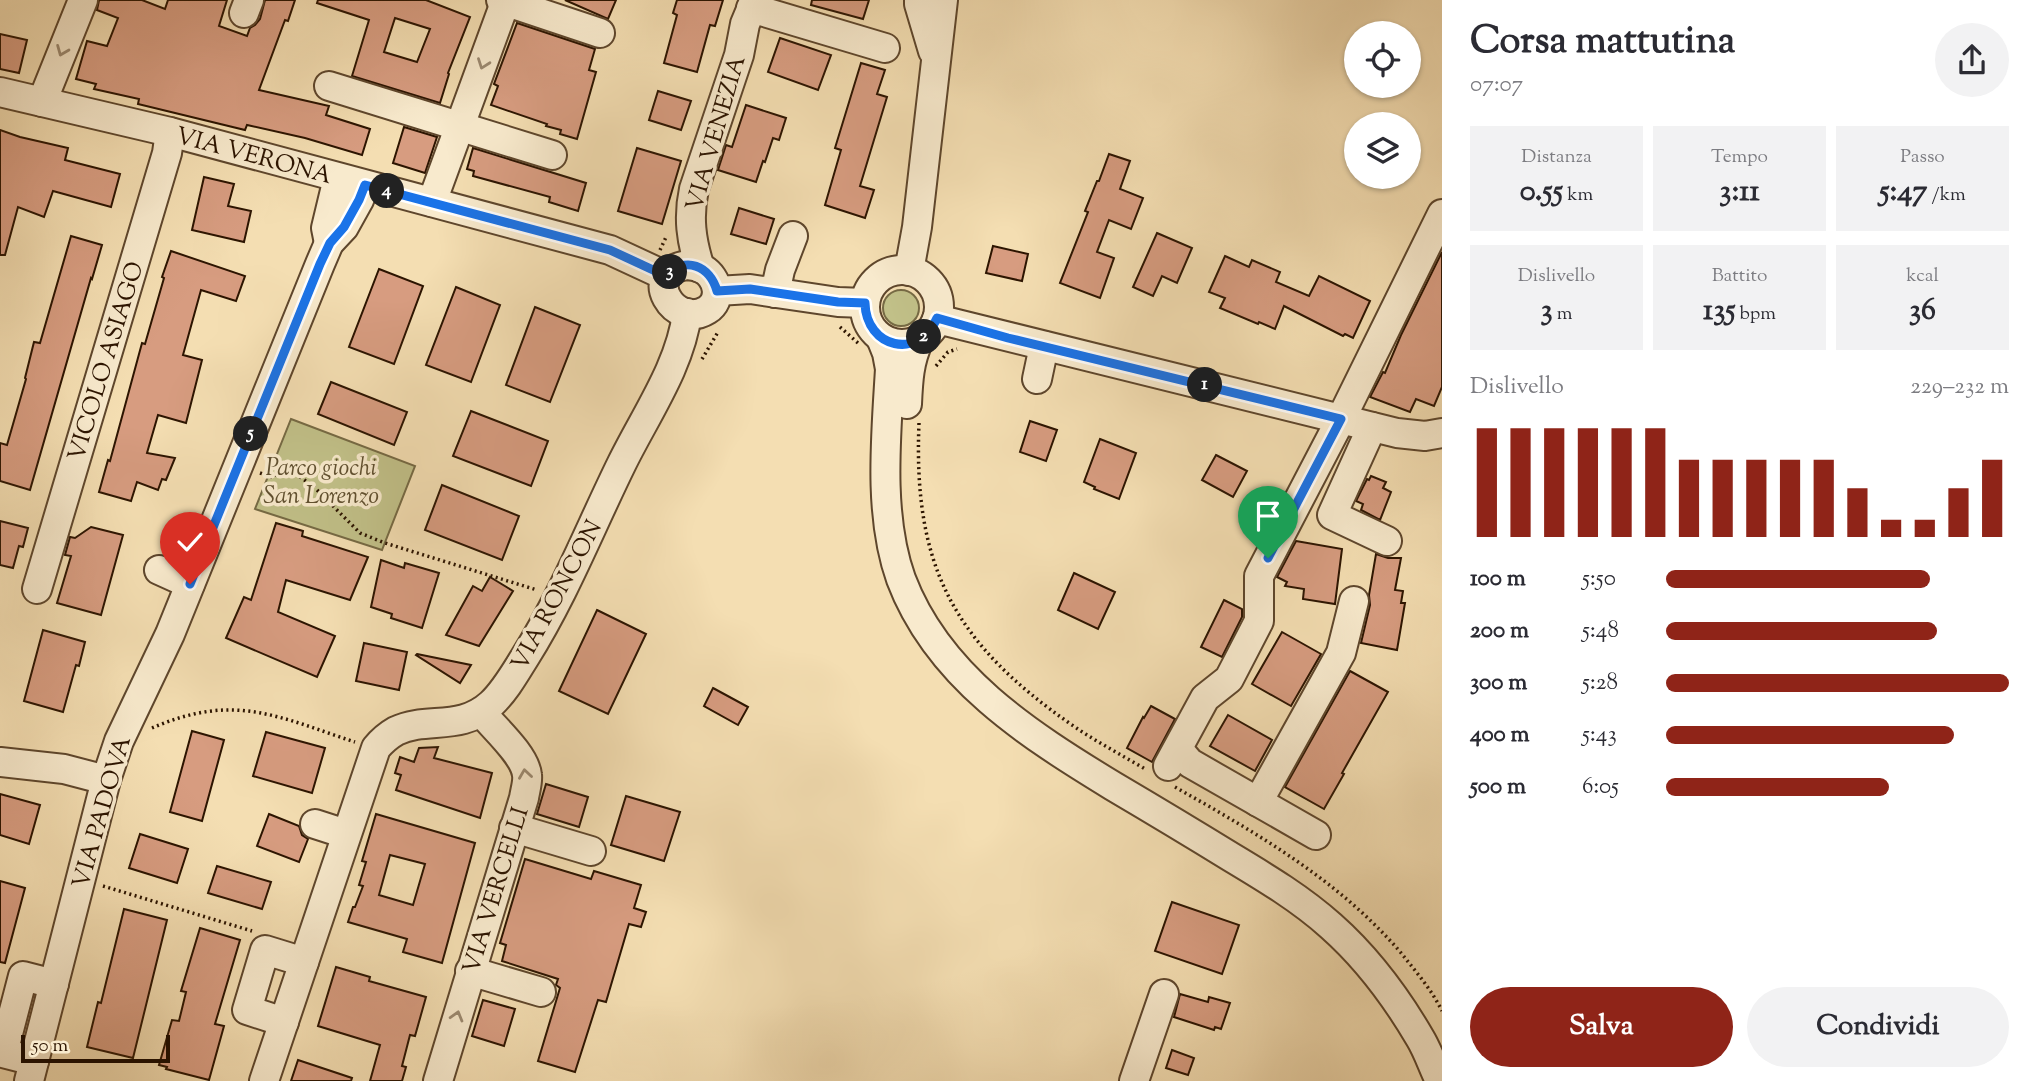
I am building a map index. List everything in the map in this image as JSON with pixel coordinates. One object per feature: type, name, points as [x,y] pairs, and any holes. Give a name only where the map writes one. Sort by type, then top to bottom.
[{"type":"street","points":[[42,102],[83,0]]},
{"type":"street","points":[[432,202],[505,0],[600,33]]},
{"type":"street","points":[[919,0],[936,61]]},
{"type":"street","points":[[909,271],[917,227],[943,0]]},
{"type":"street","points":[[753,4],[885,48]]},
{"type":"street","name":"VIA VENEZIA","points":[[700,268],[690,232],[690,206],[753,4]]},
{"type":"street","points":[[329,86],[552,155]]},
{"type":"street","name":"VIA VERONA","points":[[0,92],[170,132],[610,250],[666,276]]},
{"type":"street","name":"VICOLO ASIAGO","points":[[37,589],[167,153],[170,132]]},
{"type":"street","name":"VIA PADOVA","points":[[32,1071],[118,741],[150,679],[190,584],[330,243],[326,228],[351,181]]},
{"type":"street","points":[[1168,769],[1205,698],[1229,679],[1259,621],[1259,576],[1341,419],[1442,214]]},
{"type":"street","points":[[775,293],[793,236]]},
{"type":"street","points":[[679,266],[700,268],[714,280],[717,291],[712,306],[697,314],[674,308],[668,301],[664,286],[666,276],[679,266]]},
{"type":"street","points":[[1440,1081],[1421,1039],[1376,973],[1331,927],[1282,888],[1056,751],[988,701],[956,669],[915,610],[901,579],[893,550],[886,475],[890,369],[887,353],[870,341],[865,303],[872,285],[880,278],[899,271],[909,271],[931,285],[938,301],[937,318],[933,328],[919,341],[912,354],[905,474],[912,545],[919,573],[932,601],[971,657],[1000,686],[1066,735],[1293,873],[1344,912],[1391,961],[1442,1040]]},
{"type":"street","points":[[717,291],[750,289],[838,302],[865,303]]},
{"type":"street","name":"VIA RONCON","points":[[264,1081],[371,760],[380,743],[394,732],[411,727],[467,719],[492,703],[509,683],[558,599],[621,464],[670,370],[685,331],[687,313]]},
{"type":"street","points":[[937,318],[1396,433],[1425,436],[1442,433]]},
{"type":"street","points":[[870,341],[899,344],[919,341]]},
{"type":"street","points":[[1037,379],[1044,346]]},
{"type":"street","points":[[1372,427],[1332,515],[1387,541]]},
{"type":"street","points":[[159,570],[190,584]]},
{"type":"street","points":[[1258,802],[1341,653],[1354,600]]},
{"type":"street","name":"VIA VERCELLI","points":[[438,1081],[524,797],[527,776],[517,754],[481,712]]},
{"type":"street","points":[[0,762],[64,769],[106,780]]},
{"type":"street","points":[[1168,769],[1190,763],[1316,835]]},
{"type":"street","points":[[315,824],[346,834]]},
{"type":"street","points":[[514,828],[591,850]]},
{"type":"street","points":[[284,1022],[247,1010],[265,950],[304,962]]},
{"type":"street","points":[[470,971],[541,992]]},
{"type":"street","points":[[1134,1081],[1164,994]]},
{"type":"path","points":[[836,325],[850,334],[870,341]]},
{"type":"path","points":[[702,359],[719,330]]},
{"type":"path","points":[[934,369],[948,352],[962,347]]},
{"type":"path","points":[[920,416],[919,488],[925,531],[940,581],[960,617],[983,649],[1009,676],[1073,726],[1168,769],[1348,900],[1415,970],[1442,1011]]},
{"type":"path","points":[[268,476],[274,478],[280,463],[313,486],[360,533],[546,593]]},
{"type":"path","points":[[148,730],[200,713],[228,710],[257,713],[290,721],[365,745]]},
{"type":"path","points":[[103,886],[261,934]]},
{"type":"green space","points":[[901,290],[914,295],[919,308],[914,321],[901,326],[888,321],[883,308],[888,295]]},
{"type":"green space","name":"Parco giochi San Lorenzo","points":[[291,419],[415,466],[382,550],[255,509]]},
{"type":"building","points":[[99,0],[142,0],[165,9],[168,0],[227,0],[219,26],[247,36],[250,28],[260,19],[265,0],[295,0],[259,90],[329,106],[326,115],[370,129],[362,155],[305,138],[247,125],[245,130],[138,104],[139,99],[94,89],[96,84],[76,79],[87,41],[107,46],[118,18],[97,10]]},
{"type":"building","points":[[318,0],[426,0],[470,17],[448,73],[440,103],[352,76],[369,20],[317,3]],"holes":[[[395,18],[430,29],[417,62],[384,52]]]},
{"type":"building","points":[[565,0],[616,0],[608,19]]},
{"type":"building","points":[[677,0],[723,0],[715,26],[710,25],[697,72],[664,63],[677,15],[673,13]]},
{"type":"building","points":[[812,0],[869,0],[863,19],[811,5]]},
{"type":"building","points":[[517,23],[595,49],[589,70],[596,72],[577,139],[560,134],[561,130],[546,126],[547,124],[491,105],[498,86],[494,84]]},
{"type":"building","points":[[0,34],[27,40],[19,73],[0,69]]},
{"type":"building","points":[[780,38],[831,55],[818,90],[768,72]]},
{"type":"building","points":[[861,63],[885,70],[877,94],[887,97],[860,186],[874,190],[865,218],[825,205],[841,150],[835,148]]},
{"type":"building","points":[[658,91],[691,101],[681,130],[649,120]]},
{"type":"building","points":[[746,105],[786,118],[779,140],[773,138],[756,182],[718,170],[726,145],[732,147]]},
{"type":"building","points":[[404,127],[437,137],[425,173],[393,163]]},
{"type":"building","points":[[0,130],[68,148],[65,160],[120,174],[111,207],[53,191],[44,217],[18,207],[5,255],[0,255]]},
{"type":"building","points":[[473,148],[586,183],[578,211],[549,202],[550,197],[473,176],[474,171],[467,169]]},
{"type":"building","points":[[637,148],[681,161],[662,224],[618,211]]},
{"type":"building","points":[[1109,154],[1130,161],[1120,189],[1143,198],[1131,229],[1109,220],[1097,252],[1114,258],[1100,298],[1060,283],[1088,212],[1085,211]]},
{"type":"building","points":[[204,177],[234,184],[228,206],[251,211],[244,242],[192,230]]},
{"type":"building","points":[[739,208],[774,219],[766,244],[731,234]]},
{"type":"building","points":[[1157,233],[1192,248],[1177,283],[1162,276],[1153,296],[1133,287]]},
{"type":"building","points":[[71,236],[102,245],[30,490],[0,481],[0,443],[7,445],[34,342],[40,343]]},
{"type":"building","points":[[993,246],[1028,254],[1022,281],[986,273]]},
{"type":"building","points":[[171,251],[245,276],[236,301],[201,290],[183,355],[202,360],[186,423],[158,415],[147,453],[175,458],[166,480],[162,479],[158,490],[137,482],[131,501],[99,492]]},
{"type":"building","points":[[1442,252],[1442,387],[1434,406],[1416,399],[1410,412],[1370,397],[1383,372],[1385,373]]},
{"type":"building","points":[[1225,256],[1249,267],[1252,260],[1280,272],[1276,282],[1309,296],[1319,276],[1370,301],[1353,338],[1345,334],[1343,336],[1284,306],[1275,329],[1220,308],[1225,298],[1209,292]]},
{"type":"building","points":[[379,269],[423,286],[394,364],[349,347]]},
{"type":"building","points":[[456,287],[500,305],[471,382],[426,365]]},
{"type":"building","points":[[535,307],[580,325],[550,402],[506,385]]},
{"type":"building","points":[[331,382],[407,412],[394,445],[318,414]]},
{"type":"building","points":[[471,411],[548,441],[531,486],[453,456]]},
{"type":"building","points":[[1030,421],[1057,430],[1046,461],[1020,452]]},
{"type":"building","points":[[1100,439],[1136,453],[1119,499],[1084,482]]},
{"type":"building","points":[[1216,455],[1247,471],[1233,497],[1202,480]]},
{"type":"building","points":[[1371,476],[1386,482],[1383,488],[1391,492],[1380,520],[1361,510],[1363,504],[1356,501]]},
{"type":"building","points":[[442,485],[519,516],[502,560],[425,530]]},
{"type":"building","points":[[0,521],[28,528],[23,547],[19,546],[13,568],[0,565]]},
{"type":"building","points":[[276,523],[303,531],[302,536],[368,557],[350,600],[286,580],[278,612],[335,636],[317,677],[226,638],[244,597],[251,600]]},
{"type":"building","points":[[91,527],[123,535],[101,615],[57,603],[71,556],[65,555],[70,537],[75,538]]},
{"type":"building","points":[[1296,541],[1342,549],[1335,604],[1303,599],[1304,589],[1285,586],[1287,582],[1277,577]]},
{"type":"building","points":[[1376,554],[1401,558],[1395,590],[1403,591],[1401,603],[1405,603],[1397,650],[1361,643],[1370,605],[1369,595]]},
{"type":"building","points":[[381,560],[404,568],[405,563],[439,573],[422,628],[391,618],[392,614],[371,607]]},
{"type":"building","points":[[1074,573],[1115,592],[1098,629],[1058,610]]},
{"type":"building","points":[[490,577],[513,591],[479,646],[446,635],[473,586],[482,591]]},
{"type":"building","points":[[1224,600],[1242,609],[1242,617],[1222,657],[1201,647]]},
{"type":"building","points":[[597,610],[646,634],[608,714],[559,691]]},
{"type":"building","points":[[43,630],[85,642],[63,712],[24,701]]},
{"type":"building","points":[[1282,632],[1321,654],[1291,706],[1252,684]]},
{"type":"building","points":[[364,643],[407,652],[399,690],[356,681]]},
{"type":"building","points":[[417,654],[471,665],[460,683]]},
{"type":"building","points":[[1350,671],[1388,692],[1324,809],[1285,787]]},
{"type":"building","points":[[713,688],[748,707],[738,725],[704,706]]},
{"type":"building","points":[[1151,706],[1175,719],[1152,762],[1127,748]]},
{"type":"building","points":[[1228,715],[1272,740],[1255,771],[1210,746]]},
{"type":"building","points":[[192,731],[224,740],[202,821],[170,812]]},
{"type":"building","points":[[266,732],[325,748],[312,793],[253,776]]},
{"type":"building","points":[[438,747],[434,758],[492,773],[480,818],[396,790],[401,775],[395,773],[400,757],[414,762],[419,748]]},
{"type":"building","points":[[546,784],[588,797],[579,827],[537,814]]},
{"type":"building","points":[[0,794],[40,805],[29,844],[0,835]]},
{"type":"building","points":[[626,796],[680,812],[664,861],[611,845]]},
{"type":"building","points":[[269,814],[299,826],[302,835],[308,839],[299,862],[257,846]]},
{"type":"building","points":[[376,814],[475,843],[442,963],[403,952],[407,939],[348,922],[363,886],[359,885],[366,862],[362,861]],"holes":[[[390,855],[425,864],[413,905],[379,895]]]},
{"type":"building","points":[[140,834],[188,849],[177,883],[129,868]]},
{"type":"building","points":[[525,859],[591,879],[594,871],[641,885],[634,908],[646,912],[641,927],[629,924],[606,1002],[598,1000],[575,1072],[538,1061],[560,988],[556,985],[558,979],[502,961],[506,945],[500,943]]},
{"type":"building","points":[[217,866],[271,882],[262,909],[208,893]]},
{"type":"building","points":[[0,881],[25,888],[5,963],[0,962]]},
{"type":"building","points":[[1172,902],[1239,925],[1222,974],[1155,951]]},
{"type":"building","points":[[124,909],[167,920],[133,1058],[87,1047],[98,1002],[101,1003]]},
{"type":"building","points":[[200,928],[240,940],[215,1024],[224,1026],[209,1080],[159,1065],[172,1020],[179,1021],[186,992],[181,991]]},
{"type":"building","points":[[336,967],[370,977],[369,981],[426,997],[415,1036],[410,1035],[402,1066],[406,1067],[402,1081],[370,1081],[380,1045],[318,1026]]},
{"type":"building","points":[[1180,994],[1208,1002],[1209,997],[1230,1003],[1221,1029],[1215,1027],[1214,1030],[1174,1017]]},
{"type":"building","points":[[483,1000],[515,1009],[504,1046],[472,1036]]},
{"type":"building","points":[[1172,1050],[1194,1058],[1188,1075],[1166,1068]]},
{"type":"building","points":[[298,1060],[352,1078],[351,1081],[291,1081]]},
{"type":"route","points":[[190,584],[320,264],[330,243],[344,227],[365,185],[610,250],[666,276],[679,266],[700,268],[714,280],[717,291],[750,289],[811,299],[865,303],[865,314],[873,331],[890,342],[909,344],[919,341],[933,328],[937,318],[1008,338],[1341,419],[1268,558]]}]
